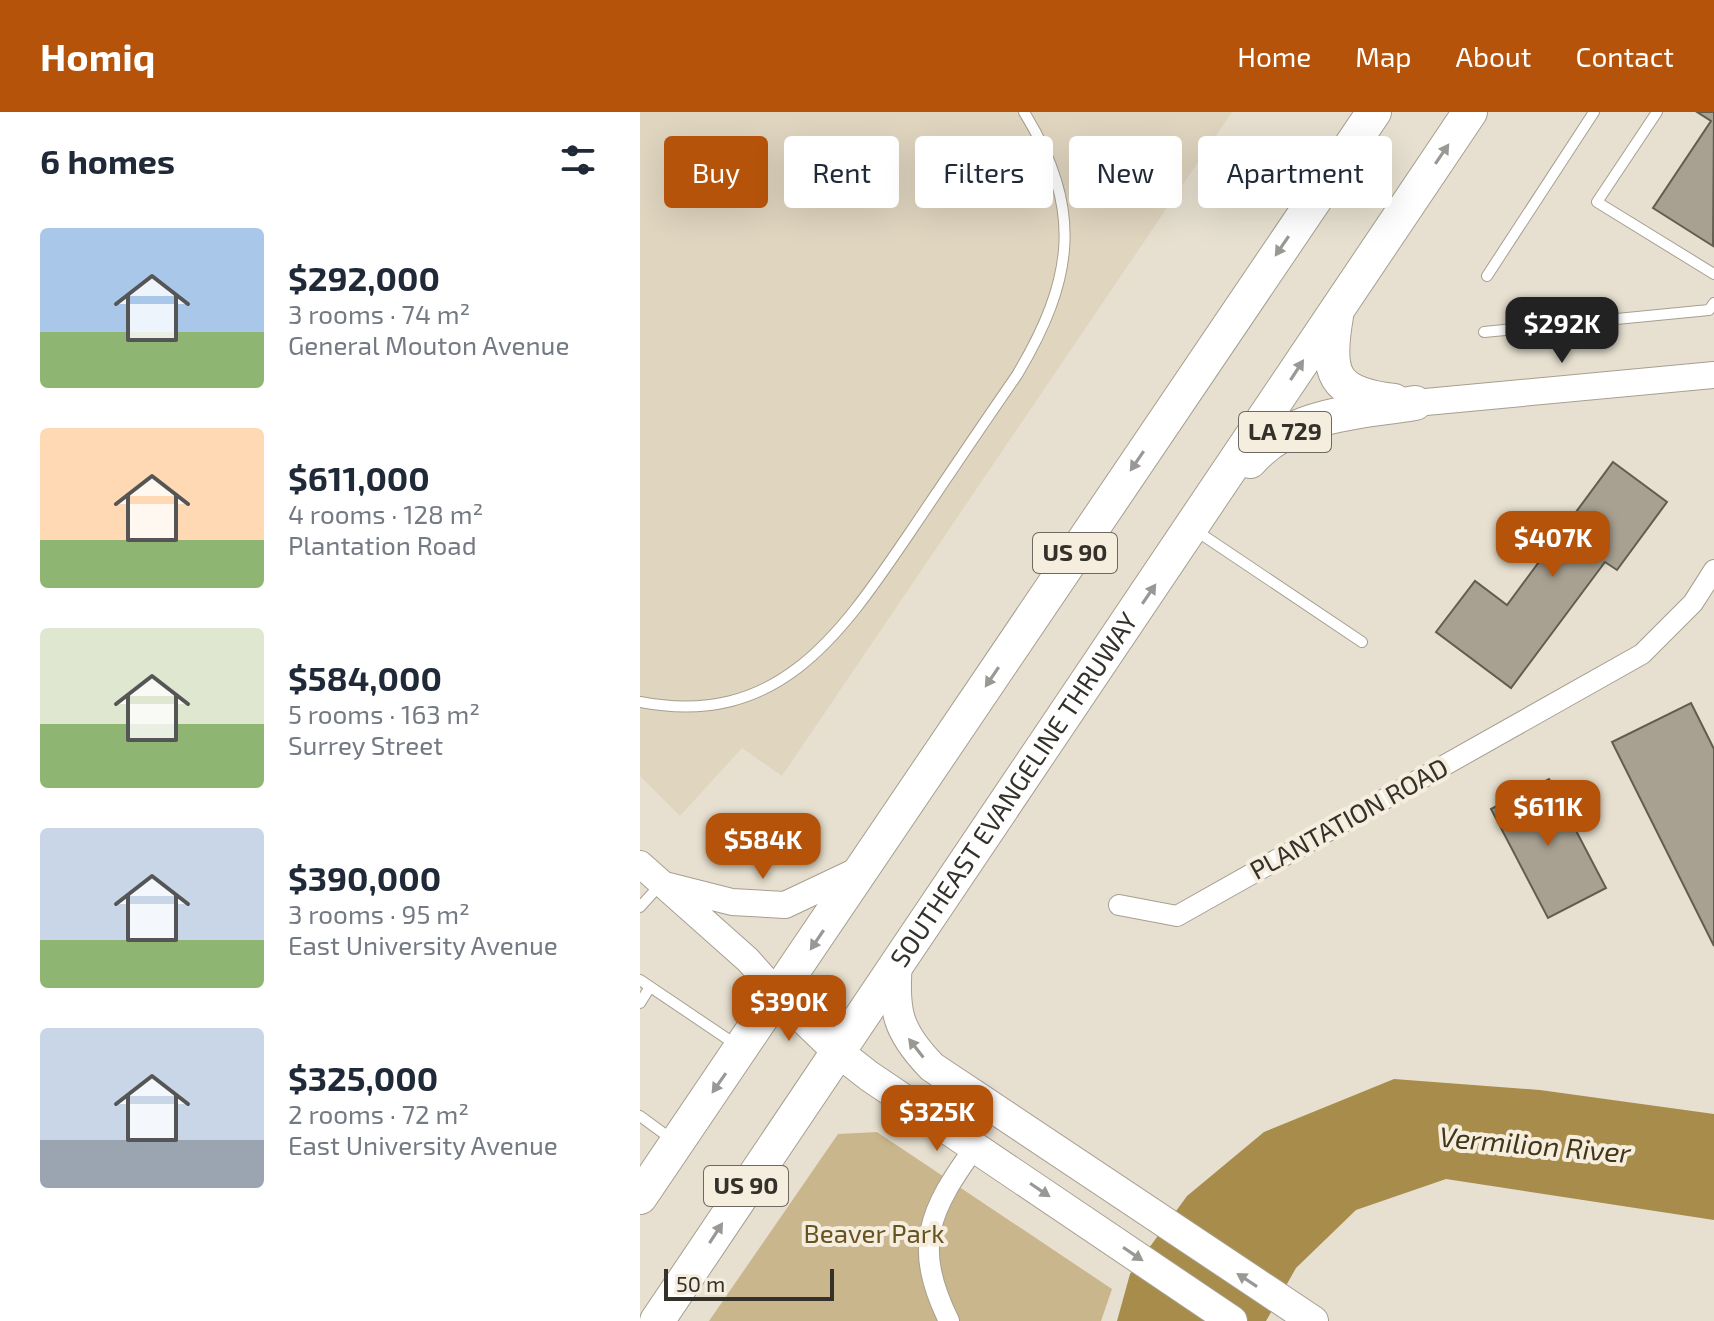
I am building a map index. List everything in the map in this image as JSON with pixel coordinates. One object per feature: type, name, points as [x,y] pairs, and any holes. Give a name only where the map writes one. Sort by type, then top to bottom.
[{"type":"highway","name":"US 90","points":[[640,1197],[1374,112]]},
{"type":"highway","name":"US 90","points":[[1193,529],[1470,112]]},
{"type":"highway","name":"LA 729","points":[[1337,309],[1330,354],[1335,372],[1346,388],[1368,398],[1415,403]]},
{"type":"highway","name":"LA 729","points":[[1193,529],[1260,450],[1281,434],[1304,421],[1415,403]]},
{"type":"highway","name":"SOUTHEAST EVANGELINE THRUWAY","points":[[837,1051],[1193,529]]},
{"type":"highway","name":"US 90","points":[[657,1321],[837,1051]]},
{"type":"main road","points":[[897,962],[894,1001],[901,1027],[913,1048],[932,1067],[1313,1321]]},
{"type":"main road","points":[[779,995],[837,1051],[1232,1321]]},
{"type":"street","name":"LA 729","points":[[1415,403],[1714,375]]},
{"type":"street","name":"PLANTATION ROAD","points":[[1119,905],[1177,916],[1561,702],[1651,645],[1693,603],[1714,570]]},
{"type":"street","points":[[640,864],[748,960],[779,995]]},
{"type":"street","points":[[661,884],[732,902],[785,905],[866,867]]},
{"type":"street","points":[[949,1321],[929,1275],[929,1246],[944,1190],[975,1147]]},
{"type":"lane","points":[[640,702],[697,706],[733,701],[769,688],[801,668],[855,613],[1017,375],[1040,337],[1057,297],[1064,260],[1059,189],[1047,150],[1024,112]]},
{"type":"lane","points":[[1487,276],[1594,112]]},
{"type":"lane","points":[[1657,112],[1597,202],[1712,270]]},
{"type":"lane","points":[[1484,332],[1709,310],[1714,303]]},
{"type":"lane","points":[[1193,529],[1362,642]]},
{"type":"lane","points":[[640,907],[661,884]]},
{"type":"lane","points":[[640,980],[743,1049]]},
{"type":"lane","points":[[640,1003],[650,987]]},
{"type":"lane","points":[[640,1116],[678,1143]]},
{"type":"shaded area","points":[[640,112],[1232,112],[1216,136],[1198,136],[1198,162],[1182,186],[1182,136],[1069,136],[1069,208],[1167,208],[782,776],[742,748],[680,816],[640,776]]},
{"type":"green space","name":"Beaver Park","points":[[877,1132],[1112,1289],[1101,1321],[709,1321],[838,1134]]},
{"type":"water","name":"Vermilion River","points":[[1394,1079],[1540,1090],[1714,1114],[1714,1220],[1446,1179],[1356,1210],[1296,1268],[1266,1321],[1117,1321],[1130,1274],[1187,1196],[1264,1132]]},
{"type":"building","points":[[1697,112],[1714,112],[1713,246],[1653,208],[1711,121]]},
{"type":"building","points":[[1613,462],[1667,502],[1617,570],[1605,562],[1511,688],[1436,632],[1475,581],[1507,605]]},
{"type":"building","points":[[1691,703],[1714,749],[1714,946],[1612,742]]},
{"type":"building","points":[[1549,779],[1606,888],[1548,918],[1491,809]]}]
